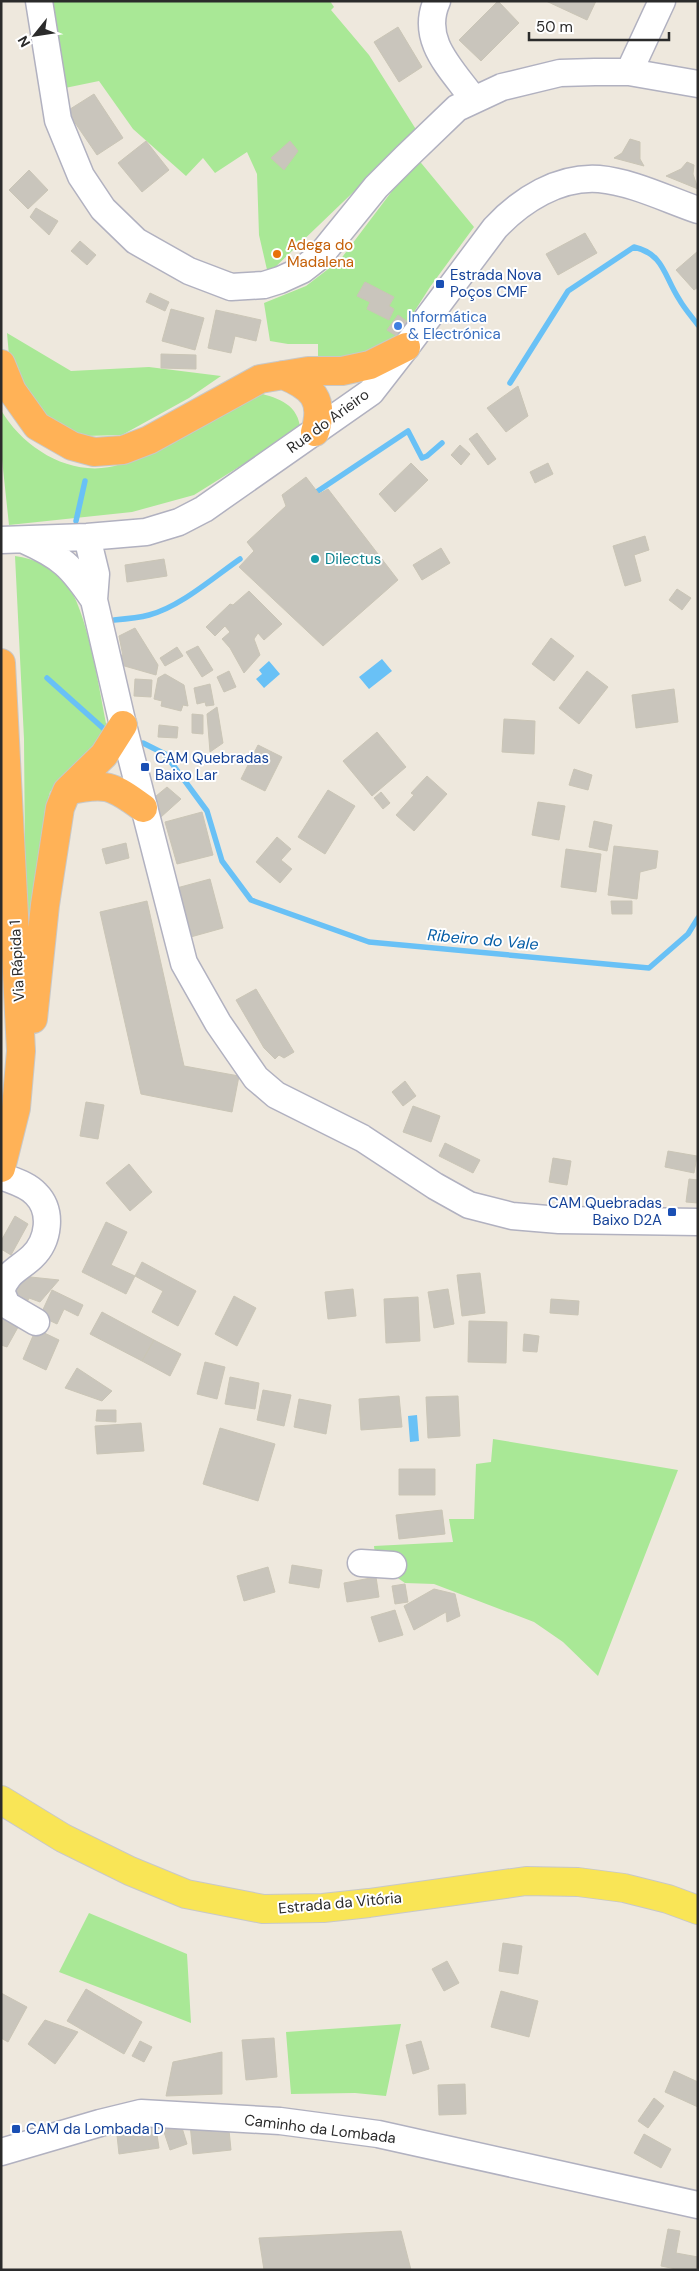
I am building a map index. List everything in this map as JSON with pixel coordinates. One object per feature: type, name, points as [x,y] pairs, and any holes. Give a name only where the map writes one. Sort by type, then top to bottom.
[{"type":"highway","points":[[1,364],[12,391],[37,426],[72,446],[94,452],[123,450],[149,440],[260,379],[283,375],[342,371],[370,365],[406,348]]},
{"type":"highway","points":[[283,375],[309,389],[320,416],[315,432]]},
{"type":"highway","name":"Via Rápida 1","points":[[1,663],[20,1017],[19,1084],[11,1133],[7,1175]]},
{"type":"highway","points":[[19,1084],[33,1018],[45,905],[60,808],[67,791],[104,755],[123,726]]},
{"type":"highway","points":[[67,791],[93,785],[114,789],[143,808]]},
{"type":"main road","name":"Estrada da Vitória","points":[[1,1800],[63,1838],[130,1871],[186,1894],[263,1909],[323,1908],[526,1881],[578,1882],[624,1888],[668,1899],[698,1910]]},
{"type":"street","points":[[39,1],[58,120],[81,176],[103,209],[136,241],[189,271],[231,287],[264,285],[302,270],[320,256],[376,187],[457,108],[502,87],[560,73],[629,72],[698,84]]},
{"type":"street","points":[[436,1],[432,12],[431,31],[434,45],[474,100]]},
{"type":"street","points":[[629,72],[662,1]]},
{"type":"street","name":"Rua do Arieiro","points":[[12,540],[146,532],[179,522],[204,508],[371,392],[495,228],[510,212],[535,195],[569,182],[598,179],[621,183],[698,210]]},
{"type":"street","points":[[85,572],[130,533]]},
{"type":"street","points":[[82,537],[85,572],[94,600],[143,808],[184,963],[256,1078],[276,1095],[362,1138],[435,1186],[469,1205],[512,1216],[558,1220],[698,1222]]},
{"type":"street","points":[[12,540],[50,552],[85,572]]},
{"type":"street","points":[[7,1175],[37,1194],[47,1216],[46,1230],[38,1250],[7,1277],[2,1291],[6,1305],[36,1322]]},
{"type":"street","points":[[361,1563],[393,1565]]},
{"type":"street","name":"Caminho da Lombada","points":[[1,2152],[100,2122],[141,2113],[280,2121],[378,2134],[698,2205]]},
{"type":"green space","points":[[50,1],[330,1],[334,7],[331,10],[369,55],[417,131],[268,274],[259,235],[257,174],[247,152],[215,173],[203,158],[186,176],[133,129],[99,81],[65,88]]},
{"type":"green space","points":[[417,158],[474,227],[430,287],[393,345],[362,355],[318,358],[318,344],[288,344],[270,341],[264,303],[306,286],[340,260]]},
{"type":"green space","points":[[7,333],[71,371],[149,367],[221,376],[189,398],[122,435],[84,436],[55,424],[31,404],[10,367]]},
{"type":"green space","points":[[251,391],[275,398],[289,406],[298,418],[300,426],[287,437],[194,495],[132,512],[9,525],[1,450],[1,410],[23,438],[52,458],[86,468],[104,468],[121,464],[141,455]]},
{"type":"green space","points":[[15,556],[36,561],[48,568],[65,582],[73,594],[87,631],[108,732],[50,792],[45,810],[26,971],[24,739]]},
{"type":"green space","points":[[493,1439],[678,1470],[598,1676],[563,1642],[534,1622],[434,1584],[405,1583],[376,1563],[374,1546],[453,1542],[449,1519],[474,1519],[476,1464],[491,1462]]},
{"type":"green space","points":[[89,1913],[187,1954],[191,2023],[59,1972]]},
{"type":"green space","points":[[401,2024],[386,2096],[355,2093],[291,2094],[286,2032]]},
{"type":"water","points":[[382,659],[392,671],[369,689],[359,677]]},
{"type":"water","points":[[269,661],[280,674],[264,688],[256,679],[262,674],[259,670]]},
{"type":"water","points":[[417,1415],[419,1441],[410,1442],[408,1416]]},
{"type":"building","points":[[498,1],[519,23],[481,61],[459,40]]},
{"type":"building","points":[[546,1],[596,1],[587,20]]},
{"type":"building","points":[[398,27],[422,67],[399,82],[374,42]]},
{"type":"building","points":[[94,94],[123,138],[97,155],[67,111]]},
{"type":"building","points":[[630,139],[640,142],[640,159],[644,166],[614,158],[622,153]]},
{"type":"building","points":[[146,141],[169,170],[142,192],[118,163]]},
{"type":"building","points":[[290,141],[298,151],[284,170],[271,158]]},
{"type":"building","points":[[687,162],[694,165],[693,174],[698,189],[666,176],[681,169]]},
{"type":"building","points":[[29,170],[48,190],[28,209],[9,190]]},
{"type":"building","points":[[36,208],[58,221],[49,235],[30,217]]},
{"type":"building","points":[[585,233],[597,253],[558,275],[546,254]]},
{"type":"building","points":[[80,241],[96,255],[87,265],[71,251]]},
{"type":"building","points":[[698,251],[698,287],[694,290],[676,270]]},
{"type":"building","points":[[365,282],[394,297],[389,306],[394,309],[389,320],[367,309],[370,302],[357,296]]},
{"type":"building","points":[[150,293],[169,302],[165,311],[146,302]]},
{"type":"building","points":[[171,309],[204,318],[195,350],[162,341]]},
{"type":"building","points":[[216,310],[261,320],[256,341],[235,336],[231,353],[208,348]]},
{"type":"building","name":"Informática & Electrónica","points":[[398,315],[408,322],[398,337],[387,330]]},
{"type":"building","points":[[161,354],[196,355],[196,369],[161,368]]},
{"type":"building","points":[[518,386],[528,416],[506,432],[487,408]]},
{"type":"building","points":[[477,433],[496,459],[488,465],[469,439]]},
{"type":"building","points":[[460,445],[470,454],[461,465],[451,455]]},
{"type":"building","points":[[411,463],[428,480],[395,512],[379,494]]},
{"type":"building","points":[[548,463],[553,474],[535,483],[530,472]]},
{"type":"building","name":"Dilectus","points":[[306,477],[319,494],[328,489],[398,580],[323,646],[239,567],[254,551],[247,542],[286,506],[282,495]]},
{"type":"building","points":[[645,536],[649,550],[634,555],[641,581],[625,586],[613,546]]},
{"type":"building","points":[[441,548],[450,563],[422,580],[413,565]]},
{"type":"building","points":[[164,559],[167,576],[127,582],[125,565]]},
{"type":"building","points":[[677,589],[691,598],[682,610],[669,600]]},
{"type":"building","points":[[249,591],[282,624],[264,640],[258,633],[254,639],[260,655],[244,673],[230,648],[222,639],[230,632],[225,626],[215,636],[206,627],[230,604],[233,605]]},
{"type":"building","points":[[135,628],[158,665],[156,675],[121,665],[119,654],[123,656],[119,636]]},
{"type":"building","points":[[551,638],[574,656],[554,681],[532,664]]},
{"type":"building","points":[[198,646],[213,670],[202,677],[186,652]]},
{"type":"building","points":[[177,647],[183,656],[165,666],[160,658]]},
{"type":"building","points":[[229,671],[236,687],[224,692],[217,677]]},
{"type":"building","points":[[587,671],[608,687],[579,724],[559,708]]},
{"type":"building","points":[[165,674],[184,685],[188,706],[183,705],[181,711],[161,706],[162,701],[154,699],[158,678]]},
{"type":"building","points":[[135,679],[152,680],[151,697],[134,696]]},
{"type":"building","points":[[210,684],[214,705],[206,706],[205,702],[197,704],[194,688]]},
{"type":"building","points":[[674,689],[678,722],[636,728],[632,695]]},
{"type":"building","points":[[217,707],[223,743],[210,752],[207,714]]},
{"type":"building","points":[[192,714],[203,715],[203,734],[192,733]]},
{"type":"building","points":[[504,719],[535,721],[534,754],[502,752]]},
{"type":"building","points":[[159,725],[178,727],[177,738],[158,737]]},
{"type":"building","points":[[377,732],[406,767],[372,796],[343,761]]},
{"type":"building","points":[[258,745],[282,757],[265,791],[241,779]]},
{"type":"building","points":[[574,769],[592,775],[588,790],[569,785]]},
{"type":"building","points":[[427,776],[447,794],[414,831],[396,815],[414,795],[411,793]]},
{"type":"building","points":[[167,787],[181,799],[161,817],[150,801]]},
{"type":"building","points":[[328,790],[355,806],[325,854],[298,837]]},
{"type":"building","points":[[381,792],[390,803],[383,809],[374,798]]},
{"type":"building","points":[[538,802],[565,806],[559,840],[532,835]]},
{"type":"building","points":[[202,812],[213,855],[177,864],[165,822]]},
{"type":"building","points":[[594,821],[612,825],[607,851],[589,847]]},
{"type":"building","points":[[277,837],[291,849],[281,860],[292,869],[280,883],[256,862]]},
{"type":"building","points":[[126,843],[129,858],[106,864],[102,849]]},
{"type":"building","points":[[614,846],[658,851],[656,868],[640,872],[637,899],[608,895]]},
{"type":"building","points":[[566,849],[601,854],[596,892],[561,887]]},
{"type":"building","points":[[210,879],[223,928],[187,938],[173,889]]},
{"type":"building","points":[[147,901],[184,1066],[239,1076],[232,1112],[141,1094],[100,912]]},
{"type":"building","points":[[611,901],[632,901],[632,914],[612,914]]},
{"type":"building","points":[[256,989],[294,1052],[284,1058],[279,1055],[275,1059],[264,1048],[236,1000]]},
{"type":"building","points":[[405,1081],[416,1096],[403,1106],[392,1092]]},
{"type":"building","points":[[86,1102],[104,1105],[98,1139],[80,1136]]},
{"type":"building","points":[[413,1106],[440,1116],[431,1142],[403,1132]]},
{"type":"building","points":[[445,1143],[480,1160],[473,1173],[439,1156]]},
{"type":"building","points":[[668,1151],[697,1156],[694,1173],[665,1167]]},
{"type":"building","points":[[553,1158],[571,1161],[567,1185],[549,1182]]},
{"type":"building","points":[[129,1164],[152,1192],[130,1211],[106,1183]]},
{"type":"building","points":[[689,1179],[698,1180],[698,1203],[686,1202]]},
{"type":"building","points":[[15,1216],[28,1224],[11,1255],[1,1249],[1,1241]]},
{"type":"building","points":[[106,1222],[127,1232],[111,1265],[135,1276],[126,1294],[82,1272]]},
{"type":"building","points":[[142,1262],[196,1291],[178,1326],[152,1312],[163,1291],[135,1276]]},
{"type":"building","points":[[480,1273],[485,1313],[462,1316],[457,1275]]},
{"type":"building","points":[[21,1276],[59,1280],[40,1302],[29,1298],[24,1309],[10,1302]]},
{"type":"building","points":[[353,1289],[356,1316],[328,1319],[325,1292]]},
{"type":"building","points":[[448,1289],[454,1324],[434,1328],[428,1292]]},
{"type":"building","points":[[52,1290],[83,1305],[78,1316],[64,1309],[57,1324],[40,1316]]},
{"type":"building","points":[[234,1296],[256,1308],[237,1346],[215,1334]]},
{"type":"building","points":[[418,1297],[420,1341],[386,1343],[384,1299]]},
{"type":"building","points":[[551,1299],[579,1301],[578,1315],[550,1313]]},
{"type":"building","points":[[1,1309],[22,1320],[7,1347],[1,1345]]},
{"type":"building","points":[[102,1312],[154,1340],[142,1361],[90,1334]]},
{"type":"building","points":[[469,1321],[507,1322],[506,1363],[468,1362]]},
{"type":"building","points":[[36,1329],[59,1340],[46,1370],[23,1359]]},
{"type":"building","points":[[524,1334],[539,1336],[537,1352],[523,1351]]},
{"type":"building","points":[[154,1340],[181,1354],[170,1376],[142,1361]]},
{"type":"building","points":[[205,1362],[225,1367],[217,1399],[197,1394]]},
{"type":"building","points":[[77,1368],[112,1391],[102,1401],[65,1388]]},
{"type":"building","points":[[230,1377],[259,1383],[255,1409],[225,1404]]},
{"type":"building","points":[[263,1390],[291,1395],[284,1426],[257,1420]]},
{"type":"building","points":[[399,1396],[402,1427],[361,1430],[359,1399]]},
{"type":"building","points":[[458,1396],[460,1436],[428,1438],[426,1397]]},
{"type":"building","points":[[299,1399],[331,1405],[326,1434],[294,1427]]},
{"type":"building","points":[[97,1410],[116,1410],[116,1422],[96,1421]]},
{"type":"building","points":[[141,1423],[144,1451],[97,1454],[95,1426]]},
{"type":"building","points":[[220,1428],[275,1444],[258,1501],[203,1484]]},
{"type":"building","points":[[399,1469],[435,1469],[435,1495],[399,1495]]},
{"type":"building","points":[[442,1510],[445,1534],[399,1539],[396,1515]]},
{"type":"building","points":[[292,1565],[322,1570],[319,1588],[289,1583]]},
{"type":"building","points":[[268,1567],[275,1592],[244,1601],[237,1576]]},
{"type":"building","points":[[376,1577],[379,1597],[347,1602],[344,1583]]},
{"type":"building","points":[[405,1584],[408,1602],[395,1604],[392,1586]]},
{"type":"building","points":[[434,1589],[455,1594],[460,1616],[447,1622],[446,1612],[414,1630],[404,1606]]},
{"type":"building","points":[[395,1610],[403,1635],[379,1642],[371,1617]]},
{"type":"building","points":[[503,1943],[522,1946],[518,1974],[499,1971]]},
{"type":"building","points":[[447,1961],[459,1983],[444,1991],[432,1969]]},
{"type":"building","points":[[86,1989],[142,2022],[124,2054],[67,2021]]},
{"type":"building","points":[[501,1991],[538,2001],[529,2037],[491,2027]]},
{"type":"building","points":[[1,1993],[27,2007],[8,2042],[1,2038]]},
{"type":"building","points":[[45,2020],[78,2032],[55,2064],[28,2044]]},
{"type":"building","points":[[274,2038],[277,2077],[246,2080],[242,2040]]},
{"type":"building","points":[[140,2041],[152,2047],[144,2062],[132,2056]]},
{"type":"building","points":[[421,2041],[429,2069],[413,2074],[406,2045]]},
{"type":"building","points":[[222,2052],[222,2094],[166,2096],[173,2062]]},
{"type":"building","points":[[674,2071],[698,2082],[698,2107],[665,2092]]},
{"type":"building","points":[[465,2084],[466,2114],[439,2115],[438,2085]]},
{"type":"building","points":[[654,2098],[664,2106],[648,2128],[638,2121]]},
{"type":"building","points":[[179,2118],[187,2144],[170,2150],[161,2123]]},
{"type":"building","points":[[228,2120],[231,2150],[193,2154],[190,2124]]},
{"type":"building","points":[[155,2121],[159,2148],[119,2154],[116,2126]]},
{"type":"building","points":[[644,2134],[671,2149],[661,2168],[634,2153]]},
{"type":"building","points":[[668,2229],[680,2231],[676,2253],[698,2257],[696,2270],[681,2270],[661,2266]]},
{"type":"building","points":[[401,2231],[411,2270],[264,2270],[259,2238]]},
{"type":"waterway","points":[[510,383],[568,291],[634,247],[644,250],[657,260],[681,302],[698,325]]},
{"type":"waterway","points":[[312,495],[408,431],[422,458],[442,443]]},
{"type":"waterway","points":[[76,521],[85,481]]},
{"type":"waterway","points":[[114,620],[136,618],[161,611],[185,599],[240,559]]},
{"type":"waterway","points":[[47,678],[104,729]]},
{"type":"waterway","name":"Ribeiro do Vale","points":[[143,743],[165,754],[207,811],[222,861],[251,900],[369,942],[649,968],[688,934],[698,918]]},
{"type":"place","name":"Adega do Madalena","points":[[277,254]]},
{"type":"place","name":"Estrada Nova Poços CMF","points":[[440,284]]},
{"type":"place","name":"Informática & Electrónica","points":[[398,326]]},
{"type":"place","name":"Dilectus","points":[[315,559]]},
{"type":"place","name":"CAM Quebradas Baixo Lar","points":[[145,767]]},
{"type":"place","name":"CAM Quebradas Baixo D2A","points":[[672,1212]]},
{"type":"place","name":"CAM da Lombada D","points":[[16,2129]]}]
